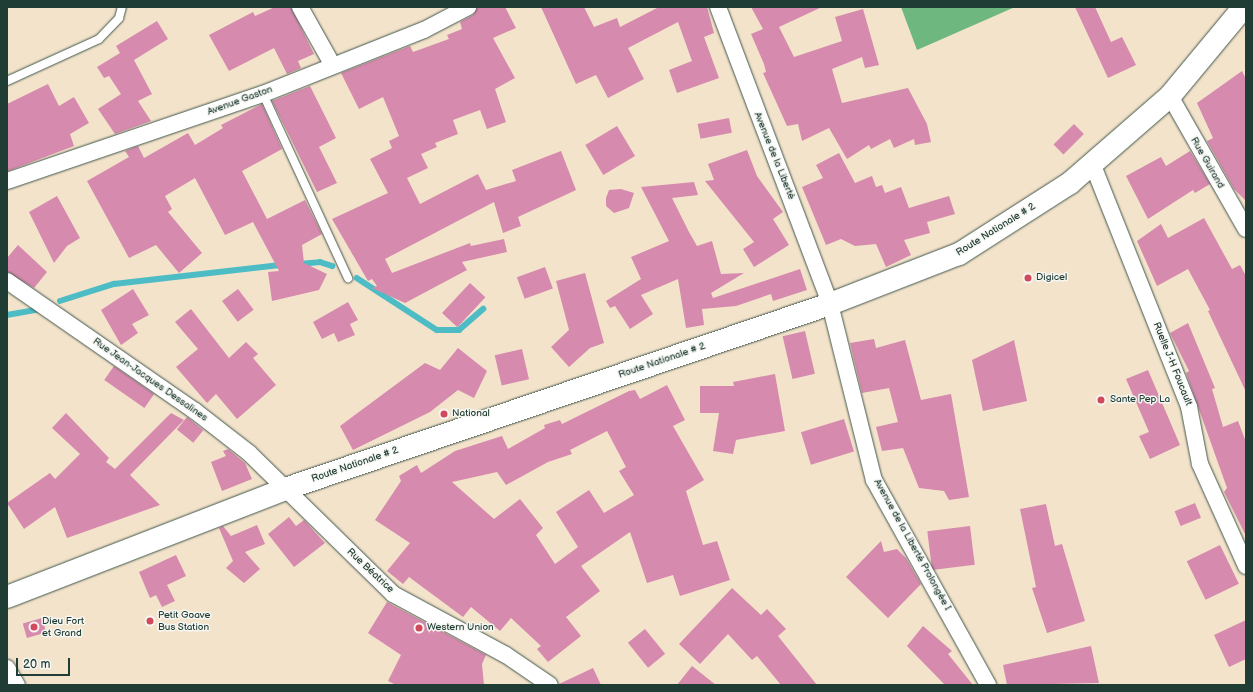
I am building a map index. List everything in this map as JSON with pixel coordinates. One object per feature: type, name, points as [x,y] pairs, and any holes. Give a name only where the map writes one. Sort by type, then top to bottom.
[{"type":"main road","name":"Route Nationale # 2","points":[[7,598],[285,489],[830,304],[959,254],[1070,183],[1170,96],[1244,7]]},
{"type":"street","points":[[300,7],[332,64]]},
{"type":"street","name":"Avenue Gaston","points":[[7,181],[263,94],[332,64],[424,30],[468,7]]},
{"type":"street","name":"Avenue de la Liberté","points":[[718,7],[830,304]]},
{"type":"street","name":"Rue Guirand","points":[[1170,96],[1246,229]]},
{"type":"street","name":"Ruelle J-H Foucault","points":[[1092,163],[1189,407],[1200,464],[1246,566]]},
{"type":"street","name":"Rue Jean-Jacques Dessalines","points":[[7,281],[195,411],[249,453],[285,489]]},
{"type":"street","name":"Avenue de la Liberté Prolongée I","points":[[830,304],[874,480],[988,685]]},
{"type":"street","name":"Rue Béatrice","points":[[285,489],[393,594],[506,655],[550,685]]},
{"type":"street","points":[[7,668],[17,685]]},
{"type":"lane","points":[[7,81],[99,39],[119,18],[122,7]]},
{"type":"lane","points":[[263,94],[348,278]]},
{"type":"green space","points":[[901,7],[1015,7],[917,50]]},
{"type":"building","points":[[275,7],[291,7],[314,54],[298,61],[301,68],[287,74],[274,48],[229,71],[209,35],[253,12],[255,16]]},
{"type":"building","points":[[477,7],[505,7],[516,28],[493,38],[515,78],[495,89],[506,122],[487,129],[480,110],[453,120],[458,134],[435,143],[437,147],[421,154],[428,168],[407,178],[420,204],[478,174],[486,190],[516,181],[512,170],[561,151],[576,190],[518,217],[521,226],[503,233],[494,202],[385,259],[392,273],[470,243],[471,246],[504,239],[507,252],[462,262],[467,270],[405,303],[372,288],[377,286],[372,279],[368,281],[332,219],[388,193],[370,159],[392,148],[389,141],[399,136],[383,97],[359,109],[341,73],[410,46],[413,52],[449,39],[447,35],[462,29],[460,22],[473,15]]},
{"type":"building","points":[[541,7],[584,7],[594,27],[617,18],[620,27],[659,7],[707,7],[714,33],[704,37],[719,78],[677,93],[669,70],[692,61],[678,22],[628,48],[644,79],[608,98],[596,75],[576,84]]},
{"type":"building","points":[[751,7],[822,7],[779,27],[794,57],[842,41],[835,17],[863,9],[879,65],[865,68],[862,57],[832,69],[842,103],[908,88],[927,124],[931,142],[915,145],[914,139],[894,148],[890,139],[871,149],[869,145],[847,159],[829,128],[802,141],[798,124],[787,126],[763,73],[766,72],[764,64],[751,34],[763,29]]},
{"type":"building","points":[[1075,7],[1095,7],[1111,42],[1122,37],[1136,65],[1108,78]]},
{"type":"building","points":[[157,21],[168,39],[134,60],[152,94],[138,101],[151,121],[115,134],[98,109],[121,94],[109,76],[104,78],[97,67],[120,53],[116,46]]},
{"type":"building","points":[[1242,71],[1246,79],[1246,201],[1234,189],[1207,141],[1213,138],[1197,103]]},
{"type":"building","points":[[48,84],[59,106],[74,97],[89,123],[70,134],[74,146],[8,171],[7,104]]},
{"type":"building","points":[[310,86],[336,138],[319,147],[337,183],[317,192],[272,101]]},
{"type":"building","points":[[262,104],[282,149],[242,171],[267,219],[305,200],[322,234],[302,245],[304,263],[327,274],[319,290],[272,301],[268,272],[279,271],[253,222],[225,235],[195,178],[165,196],[172,209],[168,212],[202,253],[179,273],[156,245],[129,258],[87,181],[129,157],[125,151],[138,146],[144,158],[188,133],[195,145],[223,128],[221,125]]},
{"type":"building","points":[[729,118],[732,133],[700,139],[698,124]]},
{"type":"building","points":[[1074,124],[1084,134],[1063,154],[1053,145]]},
{"type":"building","points":[[617,126],[635,156],[603,175],[585,145]]},
{"type":"building","points":[[747,150],[757,176],[783,212],[773,219],[789,245],[754,267],[743,249],[754,242],[705,181],[714,180],[708,164]]},
{"type":"building","points":[[1190,151],[1210,184],[1195,193],[1193,190],[1148,219],[1126,176],[1161,157],[1166,166]]},
{"type":"building","points":[[839,153],[855,183],[872,176],[876,187],[882,185],[885,193],[901,187],[909,208],[949,196],[955,214],[927,222],[930,233],[904,240],[911,255],[886,267],[876,244],[855,246],[841,239],[826,245],[802,187],[823,178],[816,165]]},
{"type":"building","points":[[694,182],[698,195],[672,198],[689,232],[697,246],[712,241],[721,274],[744,273],[711,293],[713,298],[800,269],[807,290],[773,301],[771,294],[736,306],[702,309],[704,325],[686,328],[678,279],[641,295],[653,314],[630,329],[615,306],[610,308],[606,301],[641,279],[631,257],[669,241],[641,187]]},
{"type":"building","points":[[621,189],[634,193],[629,208],[614,213],[606,206],[606,198],[609,190]]},
{"type":"building","points":[[57,196],[80,238],[67,246],[54,263],[29,212]]},
{"type":"building","points":[[1204,218],[1232,269],[1240,265],[1246,276],[1246,392],[1208,311],[1210,310],[1188,269],[1157,286],[1137,241],[1161,224],[1168,238]]},
{"type":"building","points":[[18,245],[47,272],[34,288],[7,272],[7,258]]},
{"type":"building","points":[[545,267],[553,289],[525,299],[517,277]]},
{"type":"building","points":[[585,273],[604,343],[590,348],[569,367],[551,347],[569,330],[556,281]]},
{"type":"building","points":[[470,283],[485,297],[457,327],[442,313]]},
{"type":"building","points":[[133,289],[149,315],[132,324],[138,333],[121,345],[101,310]]},
{"type":"building","points":[[238,289],[254,310],[238,322],[222,301]]},
{"type":"building","points":[[348,302],[358,320],[350,324],[355,335],[338,342],[334,333],[322,339],[313,322]]},
{"type":"building","points":[[191,309],[229,358],[246,342],[258,354],[253,358],[276,385],[237,419],[216,394],[207,403],[176,367],[198,349],[175,322]]},
{"type":"building","points":[[1188,323],[1215,388],[1212,389],[1223,427],[1238,421],[1246,442],[1246,536],[1224,492],[1227,488],[1186,373],[1189,371],[1170,333]]},
{"type":"building","points":[[805,331],[815,374],[792,379],[783,336]]},
{"type":"building","points":[[874,339],[876,348],[905,340],[921,400],[951,394],[969,497],[949,500],[944,491],[919,488],[903,448],[882,451],[876,427],[898,422],[889,388],[862,393],[850,343]]},
{"type":"building","points":[[1014,340],[1027,401],[983,411],[972,360]]},
{"type":"building","points":[[458,348],[487,371],[474,398],[458,390],[430,412],[353,450],[340,426],[425,363],[440,370]]},
{"type":"building","points":[[522,349],[529,379],[502,386],[495,355]]},
{"type":"building","points":[[114,366],[154,394],[144,408],[104,380]]},
{"type":"building","points":[[1148,370],[1180,445],[1150,459],[1139,436],[1149,432],[1126,379]]},
{"type":"building","points":[[775,374],[785,431],[736,440],[733,454],[713,451],[719,413],[700,413],[700,386],[734,386],[733,382]]},
{"type":"building","points":[[667,385],[685,420],[673,426],[704,480],[686,491],[703,545],[717,541],[730,580],[680,596],[673,575],[647,583],[630,532],[581,566],[600,591],[566,617],[581,636],[548,662],[537,649],[541,646],[511,618],[500,631],[471,607],[463,617],[409,577],[403,584],[387,571],[410,543],[375,520],[401,481],[399,476],[417,465],[421,473],[455,451],[502,436],[508,449],[545,428],[544,425],[560,420],[562,424],[629,391],[635,390],[640,399]],"holes":[[[607,431],[626,467],[619,471],[634,495],[604,513],[589,490],[556,512],[578,547],[555,564],[536,535],[543,528],[520,499],[494,519],[452,482],[497,472],[506,485],[548,462],[572,454],[570,450]]]},
{"type":"building","points":[[66,413],[109,458],[106,462],[115,469],[171,413],[184,420],[130,475],[160,505],[67,538],[55,507],[24,529],[7,503],[50,473],[55,479],[80,454],[52,428]]},
{"type":"building","points":[[187,417],[203,430],[193,443],[177,429]]},
{"type":"building","points":[[844,419],[854,452],[811,465],[801,432]]},
{"type":"building","points":[[228,449],[245,463],[252,479],[222,491],[211,462],[226,456],[223,451]]},
{"type":"building","points":[[1195,503],[1201,518],[1181,526],[1175,511]]},
{"type":"building","points":[[1046,504],[1055,546],[1062,544],[1085,621],[1047,633],[1032,588],[1036,587],[1020,509]]},
{"type":"building","points":[[289,517],[296,526],[304,520],[325,543],[294,567],[268,534]]},
{"type":"building","points":[[257,525],[265,544],[245,552],[260,569],[244,583],[226,568],[233,561],[219,528],[223,526],[231,536]]},
{"type":"building","points":[[970,526],[975,565],[932,570],[927,531]]},
{"type":"building","points":[[881,541],[884,552],[897,549],[906,558],[921,584],[888,618],[846,577]]},
{"type":"building","points":[[1220,545],[1239,584],[1206,600],[1187,561]]},
{"type":"building","points":[[176,555],[186,576],[167,585],[175,601],[162,607],[156,595],[150,598],[139,572]]},
{"type":"building","points":[[732,588],[761,615],[767,609],[786,629],[778,636],[817,685],[781,685],[757,656],[752,660],[728,634],[700,664],[679,644]]},
{"type":"building","points":[[387,602],[486,655],[482,664],[484,685],[396,685],[388,681],[401,655],[368,633]]},
{"type":"building","points":[[42,618],[46,632],[27,638],[23,624]]},
{"type":"building","points":[[1246,620],[1246,659],[1229,667],[1214,635]]},
{"type":"building","points":[[923,626],[952,651],[948,654],[973,685],[945,685],[907,646]]},
{"type":"building","points":[[645,629],[665,654],[648,668],[628,643]]},
{"type":"building","points":[[1091,646],[1099,683],[1007,685],[1003,665]]},
{"type":"building","points":[[692,666],[716,685],[677,685]]},
{"type":"building","points":[[593,668],[601,685],[559,685],[559,684]]},
{"type":"waterway","points":[[299,264],[320,262],[332,266]]},
{"type":"waterway","points":[[60,301],[114,284],[282,265]]},
{"type":"waterway","points":[[357,278],[437,330],[459,330],[483,309]]},
{"type":"waterway","points":[[7,315],[41,309]]},
{"type":"place","name":"Digicel","points":[[1028,278]]},
{"type":"place","name":"Sante Pep La","points":[[1101,400]]},
{"type":"place","name":"National","points":[[444,414]]},
{"type":"place","name":"Petit Goave Bus Station","points":[[150,621]]},
{"type":"place","name":"Dieu Fort et Grand","points":[[34,627]]},
{"type":"place","name":"Western Union","points":[[419,628]]}]
